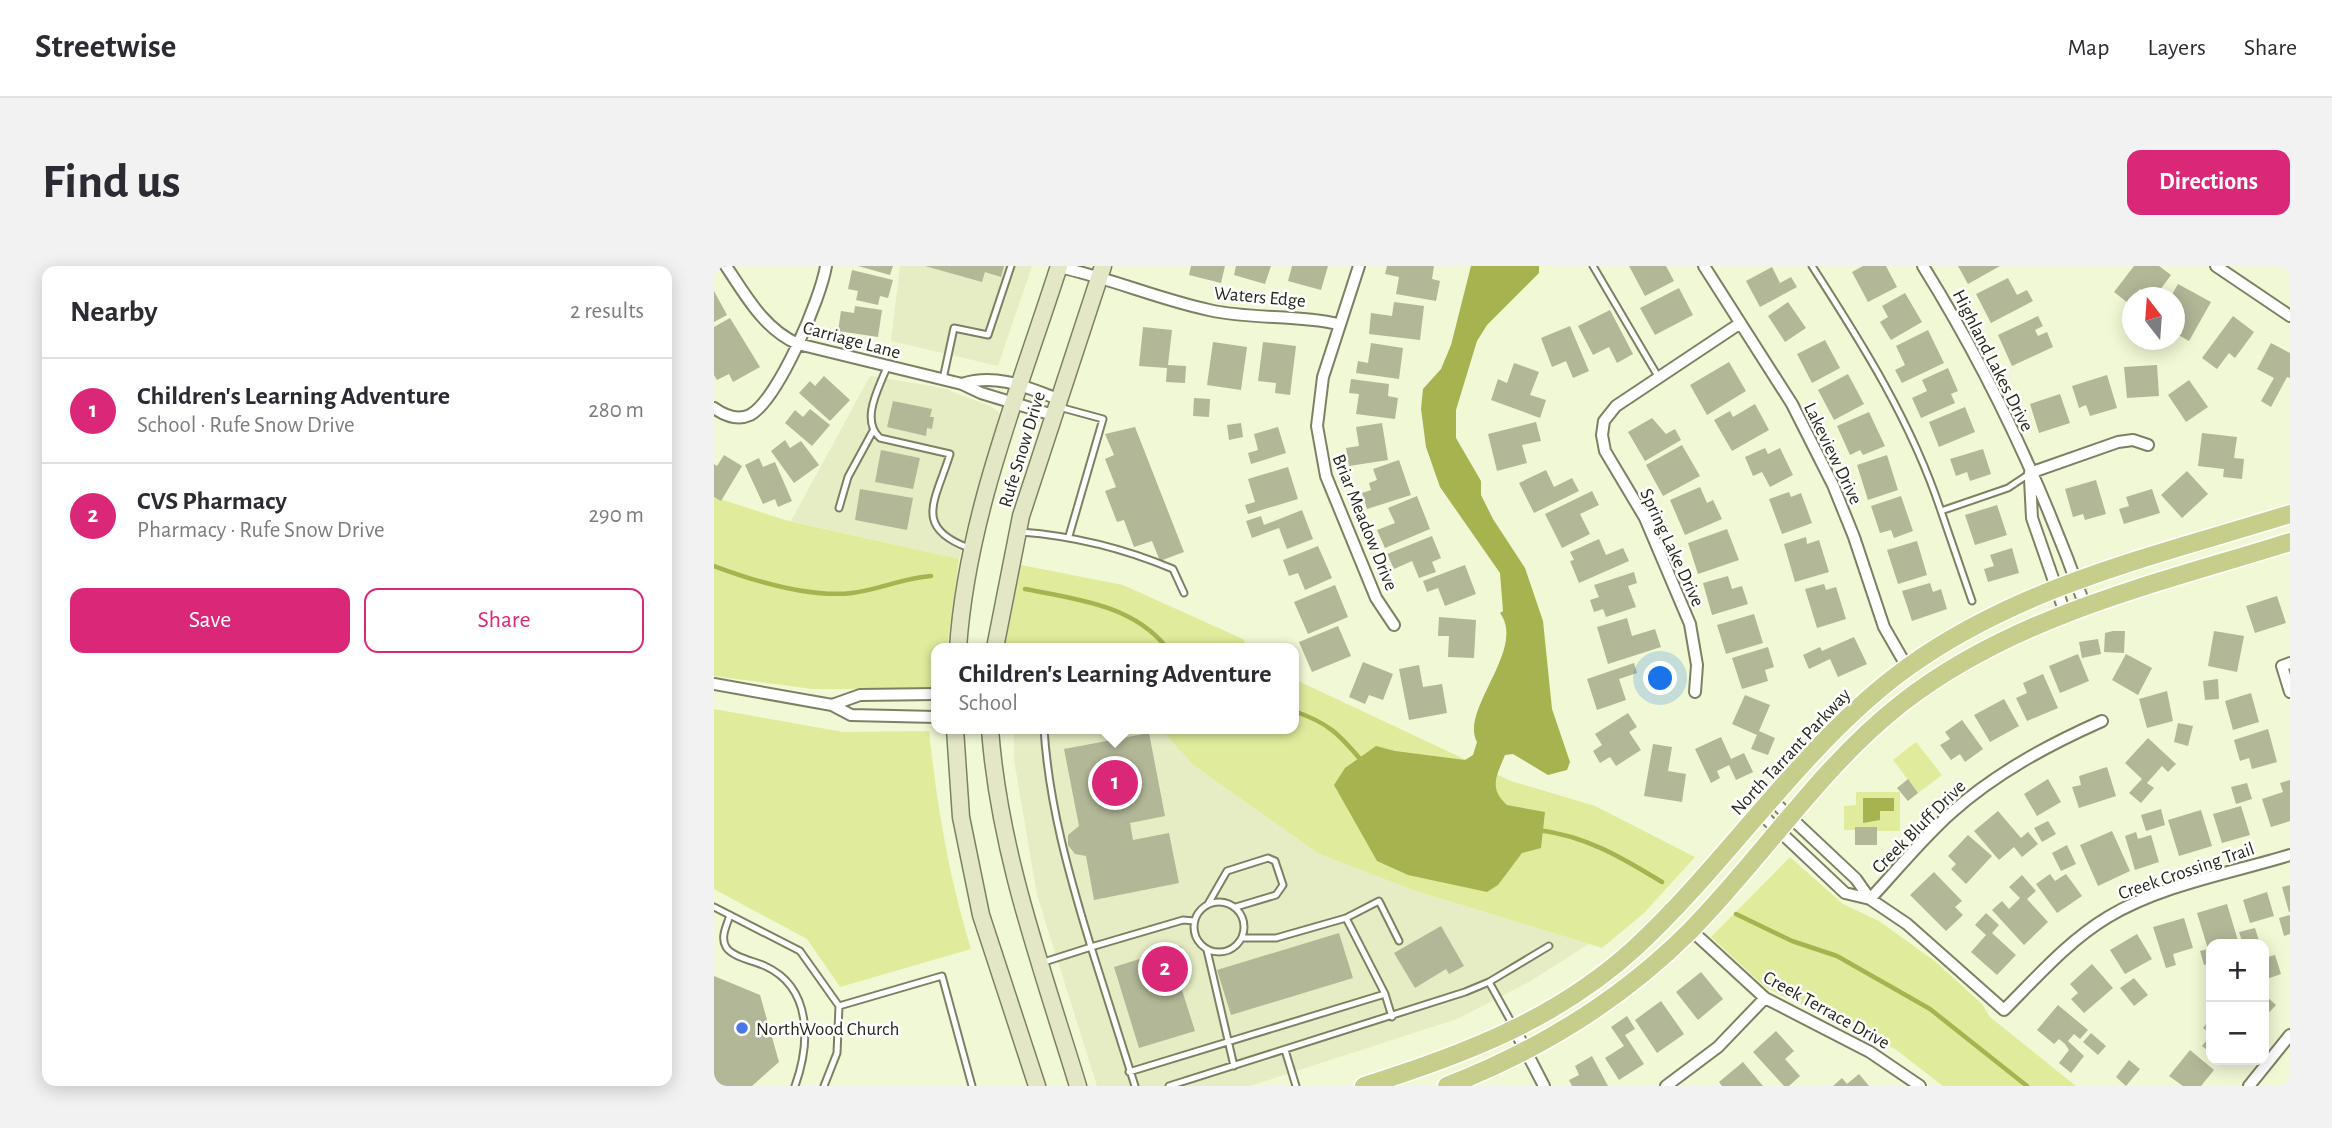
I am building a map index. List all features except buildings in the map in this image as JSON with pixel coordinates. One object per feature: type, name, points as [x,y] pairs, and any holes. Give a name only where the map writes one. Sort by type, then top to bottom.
[{"type":"main road","name":"Rufe Snow Drive","points":[[959,643],[972,549],[996,457],[1022,386],[1059,267]]},
{"type":"main road","name":"Rufe Snow Drive","points":[[996,643],[1018,531],[1101,271]]},
{"type":"main road","name":"North Tarrant Parkway","points":[[1364,1086],[1472,1050],[1515,1030],[1576,995],[1634,949],[1691,892],[1766,806],[1864,703],[1907,667],[1972,626],[2076,579],[2290,514]]},
{"type":"main road","points":[[1447,1086],[1526,1051],[1596,1007],[1653,965],[1691,930],[1856,743],[1930,682],[1999,641],[2065,613],[2290,542]]},
{"type":"main road","points":[[955,734],[961,817],[981,915],[1037,1086]]},
{"type":"main road","points":[[991,734],[999,809],[1021,903],[1078,1086]]},
{"type":"street","name":"Carriage Lane","points":[[726,266],[765,321],[780,336],[798,344],[962,384],[1015,404],[1056,406]]},
{"type":"street","points":[[714,408],[726,416],[749,415],[764,403],[798,344],[815,305],[826,266]]},
{"type":"street","name":"Briar Meadow Drive","points":[[1359,266],[1338,324],[1318,404],[1320,451],[1326,476],[1376,598],[1394,625]]},
{"type":"street","name":"Lakeview Drive","points":[[1704,266],[1791,404],[1833,485],[1854,537],[1884,627],[1907,667]]},
{"type":"street","name":"Highland Lakes Drive","points":[[1923,266],[1972,349],[2030,472],[2085,606]]},
{"type":"street","points":[[2216,266],[2290,316]]},
{"type":"street","name":"Waters Edge","points":[[1059,267],[1101,271],[1211,311],[1309,317],[1338,324]]},
{"type":"street","name":"Spring Lake Drive","points":[[1695,692],[1697,665],[1690,624],[1645,518],[1605,451],[1602,435],[1608,414],[1739,324]]},
{"type":"street","name":"Carriage Lane","points":[[962,384],[982,377],[1022,386],[1056,406]]},
{"type":"street","points":[[2030,472],[2118,442],[2133,440],[2148,445]]},
{"type":"street","name":"Highland Lakes Drive","points":[[2030,472],[2032,518],[2065,613]]},
{"type":"street","points":[[2286,665],[2290,691]]},
{"type":"street","points":[[714,684],[832,705],[850,715],[931,717]]},
{"type":"street","points":[[832,705],[860,695],[931,694]]},
{"type":"street","name":"Creek Bluff Drive","points":[[1870,899],[1949,815],[1973,794],[2039,751],[2102,721]]},
{"type":"street","points":[[1766,806],[1790,817],[1856,879],[1870,899]]},
{"type":"street","points":[[1766,806],[1778,831],[1845,893],[1870,899]]},
{"type":"street","name":"Creek Crossing Trail","points":[[1870,899],[1907,924],[2004,1010],[2069,945],[2110,916],[2169,891],[2290,855]]},
{"type":"street","name":"Creek Terrace Drive","points":[[1691,930],[1765,998],[1870,1052],[1920,1086]]},
{"type":"street","points":[[1666,1086],[1718,1046],[1765,998]]},
{"type":"street","points":[[1515,1030],[1544,1086]]},
{"type":"street","points":[[2249,1086],[2290,1034]]},
{"type":"lane","points":[[943,379],[954,328],[989,335],[1011,266]]},
{"type":"lane","points":[[1593,266],[1659,378]]},
{"type":"lane","points":[[1812,266],[1860,337],[1916,442],[1972,601]]},
{"type":"lane","points":[[887,367],[870,421],[873,431],[880,438],[950,454],[933,510],[933,522],[937,532],[947,540],[972,549]]},
{"type":"lane","points":[[1056,406],[1103,419],[1069,536]]},
{"type":"lane","points":[[839,508],[848,477],[873,431]]},
{"type":"lane","points":[[1941,512],[2008,488],[2030,472]]},
{"type":"lane","points":[[1018,531],[1069,536],[1132,552],[1173,569],[1184,593]]},
{"type":"lane","points":[[1044,734],[1047,773],[1058,831],[1135,1086]]},
{"type":"lane","points":[[1234,1066],[1207,949],[1196,937],[1194,921],[1199,911],[1208,904],[1227,871],[1268,858],[1275,861],[1283,885],[1276,895],[1236,907]]},
{"type":"lane","points":[[1243,938],[1276,938],[1346,918],[1378,901],[1399,941]]},
{"type":"lane","points":[[1207,949],[1220,953],[1234,948],[1243,938],[1245,927],[1243,916],[1236,907],[1227,902],[1208,904]]},
{"type":"lane","points":[[714,907],[800,951],[839,1006],[837,1053],[824,1086]]},
{"type":"lane","points":[[730,915],[723,937],[724,945],[730,951],[769,968],[783,978],[802,1008],[807,1041],[795,1086]]},
{"type":"lane","points":[[1346,918],[1385,994],[1392,1017]]},
{"type":"lane","points":[[1041,963],[1183,920],[1194,921]]},
{"type":"lane","points":[[1169,1086],[1392,1017],[1489,982],[1549,946]]},
{"type":"lane","points":[[839,1006],[942,976],[972,1086]]},
{"type":"lane","points":[[1489,982],[1515,1030]]},
{"type":"lane","points":[[1129,1072],[1385,994]]},
{"type":"lane","points":[[1285,1050],[1296,1086]]},
{"type":"shaded area","points":[[900,266],[1032,266],[998,366],[891,341]]},
{"type":"shaded area","points":[[1471,266],[1539,266],[1539,273],[1487,325],[1477,341],[1456,410],[1456,438],[1481,481],[1481,495],[1493,519],[1525,568],[1543,621],[1552,709],[1570,762],[1567,770],[1548,775],[1513,754],[1505,755],[1496,781],[1498,793],[1507,805],[1545,812],[1541,848],[1522,853],[1498,885],[1487,892],[1408,875],[1377,861],[1334,785],[1345,768],[1376,746],[1465,760],[1473,755],[1477,742],[1474,729],[1477,713],[1505,644],[1506,628],[1500,613],[1503,611],[1500,573],[1440,487],[1426,447],[1421,409],[1423,389],[1441,369],[1451,345]]},
{"type":"shaded area","points":[[870,376],[943,388],[992,407],[1001,414],[959,559],[791,521]]},
{"type":"shaded area","points":[[714,497],[785,520],[959,559],[948,643],[931,643],[931,689],[812,689],[714,676]]},
{"type":"shaded area","points":[[1016,564],[1123,585],[1243,639],[1245,643],[1004,643]]},
{"type":"shaded area","points":[[1299,681],[1511,781],[1595,806],[1695,857],[1644,913],[1602,948],[1413,890],[1319,854],[1193,765],[1165,734],[1299,734]]},
{"type":"shaded area","points":[[714,709],[843,732],[929,731],[945,841],[971,949],[840,987],[807,939],[714,889]]},
{"type":"shaded area","points":[[1014,734],[1165,734],[1193,765],[1319,854],[1413,890],[1589,944],[1529,982],[1457,1019],[1250,1086],[1097,1086],[1037,895],[1014,760]]},
{"type":"shaded area","points":[[1916,742],[1942,775],[1918,793],[1893,760]]},
{"type":"shaded area","points":[[1856,792],[1900,792],[1900,831],[1877,831],[1877,845],[1855,845],[1855,830],[1844,830],[1844,806],[1856,805]]},
{"type":"shaded area","points":[[1863,798],[1894,798],[1894,811],[1880,811],[1880,820],[1863,823]]},
{"type":"shaded area","points":[[1790,857],[1843,904],[1879,921],[1936,962],[1982,1004],[1990,1017],[2076,1086],[1943,1086],[1895,1049],[1766,988],[1711,937]]},
{"type":"waterway","points":[[714,566],[782,587],[835,594],[852,593],[931,576]]},
{"type":"waterway","points":[[1025,589],[1083,601],[1121,613],[1138,622],[1162,643]]},
{"type":"waterway","points":[[1299,713],[1332,730],[1361,760]]},
{"type":"waterway","points":[[1538,830],[1588,842],[1662,882]]},
{"type":"waterway","points":[[1736,914],[1792,941],[1837,956],[1930,1009],[2027,1086]]},
{"type":"place","name":"Children's Learning Adventure","points":[[1115,783]]},
{"type":"place","name":"CVS Pharmacy","points":[[1165,969]]},
{"type":"place","name":"NorthWood Church","points":[[742,1028]]}]
